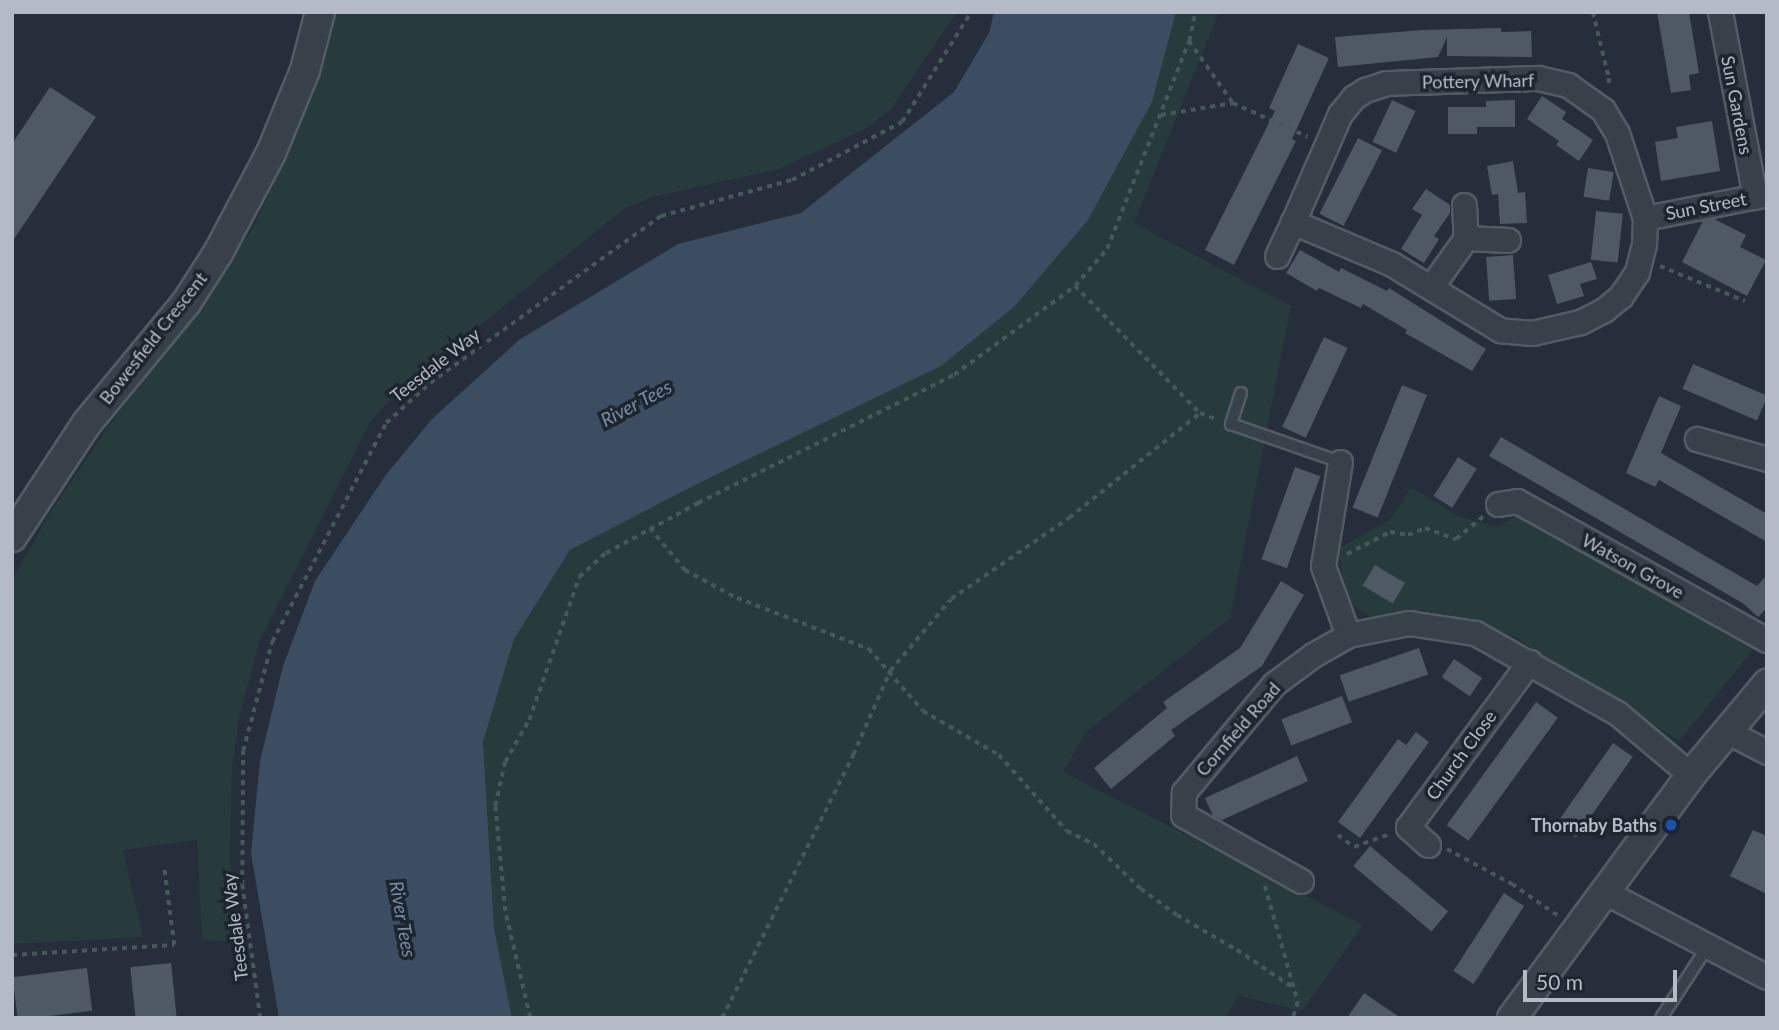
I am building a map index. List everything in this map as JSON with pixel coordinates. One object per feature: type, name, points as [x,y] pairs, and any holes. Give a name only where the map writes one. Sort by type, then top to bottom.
[{"type":"street","name":"Bowesfield Crescent","points":[[12,537],[87,423],[186,303],[218,253],[271,153],[305,69],[320,12]]},
{"type":"street","name":"Sun Gardens","points":[[1720,12],[1761,195]]},
{"type":"street","name":"Pottery Wharf","points":[[1538,78],[1568,85],[1602,110],[1617,133],[1645,218],[1641,258],[1630,284],[1604,310],[1580,322],[1532,333],[1516,333],[1490,325],[1431,287],[1371,254],[1293,222],[1347,104],[1364,90],[1386,83],[1538,78]]},
{"type":"street","name":"Sun Street","points":[[1645,218],[1761,195]]},
{"type":"street","points":[[1431,287],[1465,238],[1464,205]]},
{"type":"street","points":[[1277,256],[1293,222]]},
{"type":"street","points":[[1465,238],[1507,240]]},
{"type":"street","points":[[1697,439],[1767,459]]},
{"type":"street","points":[[1340,462],[1323,566],[1348,635]]},
{"type":"street","name":"Watson Grove","points":[[1497,504],[1517,501],[1767,640]]},
{"type":"street","name":"Cornfield Road","points":[[1301,881],[1183,815],[1184,792],[1274,684],[1313,655],[1348,635],[1409,623],[1475,633],[1617,713],[1691,775]]},
{"type":"street","name":"Church Close","points":[[1408,827],[1529,662]]},
{"type":"street","points":[[1512,1018],[1602,891],[1726,731],[1767,684]]},
{"type":"street","points":[[1726,731],[1767,752]]},
{"type":"street","points":[[1408,827],[1428,845]]},
{"type":"street","points":[[1602,891],[1767,977]]},
{"type":"lane","points":[[1241,393],[1231,424],[1340,462]]},
{"type":"lane","points":[[1661,1018],[1708,946]]},
{"type":"path","name":"Teesdale Way","points":[[260,1018],[242,885],[243,751],[272,642],[386,423],[430,383],[661,216],[792,180],[902,122],[971,12]]},
{"type":"path","points":[[530,1018],[505,911],[495,806],[505,762],[530,720],[551,649],[579,576],[606,553],[650,528],[954,375],[1074,286],[1107,249],[1189,41],[1195,12]]},
{"type":"path","points":[[1593,12],[1609,78],[1602,110]]},
{"type":"path","points":[[1189,41],[1233,103],[1326,145]]},
{"type":"path","points":[[1161,115],[1233,103]]},
{"type":"path","points":[[1641,258],[1745,301]]},
{"type":"path","points":[[1074,286],[1200,413],[1231,424]]},
{"type":"path","points":[[722,1018],[853,755],[890,671],[951,599],[1069,518],[1200,413]]},
{"type":"path","points":[[1323,566],[1390,532],[1408,536],[1425,528],[1456,539],[1497,504]]},
{"type":"path","points":[[650,528],[685,570],[737,598],[869,649],[923,711],[999,755],[1067,831],[1094,844],[1141,889],[1177,915],[1294,988]]},
{"type":"path","points":[[1338,835],[1354,847],[1408,827]]},
{"type":"path","points":[[1428,845],[1452,850],[1490,875],[1512,884],[1576,928]]},
{"type":"path","points":[[1259,857],[1270,912],[1298,1002],[1293,1018]]},
{"type":"path","points":[[12,955],[174,945],[164,868]]},
{"type":"shaded area","points":[[335,12],[957,12],[890,110],[867,128],[779,169],[652,197],[624,209],[397,392],[370,422],[260,640],[240,713],[232,768],[230,858],[237,942],[202,940],[197,840],[123,850],[143,937],[12,944],[12,580],[53,508],[116,416],[171,345],[253,228],[296,136]]},
{"type":"shaded area","points":[[1176,12],[1219,12],[1134,223],[1291,306],[1230,618],[1086,732],[1063,772],[1363,925],[1302,1011],[1238,996],[1226,1018],[512,1018],[494,928],[483,742],[514,639],[570,550],[697,484],[941,366],[1014,307],[1088,220],[1152,102]]},
{"type":"shaded area","points":[[1411,487],[1460,517],[1497,527],[1522,513],[1753,650],[1679,741],[1515,637],[1466,619],[1421,610],[1374,619],[1348,602],[1338,549],[1391,519]]},
{"type":"water","name":"River Tees","points":[[994,12],[1176,12],[1152,102],[1088,220],[1014,307],[941,366],[697,484],[570,550],[514,639],[483,742],[494,928],[512,1018],[279,1018],[251,853],[260,761],[283,666],[315,581],[385,476],[432,419],[519,340],[678,244],[801,213],[954,92],[989,33]]},
{"type":"building","points":[[1657,12],[1689,12],[1699,73],[1689,75],[1691,90],[1671,93]]},
{"type":"building","points":[[1501,28],[1501,32],[1531,31],[1532,57],[1447,56],[1447,37],[1438,57],[1338,67],[1335,37],[1422,30]]},
{"type":"building","points":[[1298,44],[1329,58],[1292,139],[1296,141],[1234,265],[1205,250],[1275,111],[1269,108]]},
{"type":"building","points":[[50,87],[96,117],[12,242],[12,144]]},
{"type":"building","points":[[1542,96],[1566,112],[1562,119],[1593,140],[1579,161],[1556,145],[1559,141],[1527,119]]},
{"type":"building","points":[[1392,100],[1416,111],[1396,153],[1373,142]]},
{"type":"building","points":[[1515,100],[1515,127],[1477,127],[1477,134],[1448,134],[1448,107],[1486,107],[1486,101]]},
{"type":"building","points":[[1712,121],[1720,171],[1661,181],[1655,142],[1678,138],[1676,127]]},
{"type":"building","points":[[1358,138],[1382,150],[1343,226],[1319,214]]},
{"type":"building","points":[[1513,161],[1518,193],[1525,192],[1527,223],[1500,224],[1498,194],[1492,195],[1487,166]]},
{"type":"building","points":[[1588,168],[1614,172],[1609,201],[1583,197]]},
{"type":"building","points":[[1426,189],[1450,205],[1450,213],[1434,236],[1439,239],[1424,263],[1401,249],[1422,215],[1412,209]]},
{"type":"building","points":[[1596,211],[1623,214],[1618,263],[1591,260]]},
{"type":"building","points":[[1714,219],[1746,235],[1740,247],[1766,260],[1747,296],[1682,262],[1703,221]]},
{"type":"building","points":[[1300,250],[1339,272],[1341,268],[1387,291],[1389,288],[1486,349],[1472,371],[1405,333],[1407,330],[1363,304],[1361,308],[1319,288],[1317,291],[1286,273]]},
{"type":"building","points":[[1513,255],[1516,299],[1489,301],[1486,257]]},
{"type":"building","points":[[1591,262],[1597,279],[1580,284],[1584,296],[1557,304],[1548,275]]},
{"type":"building","points":[[1324,337],[1348,348],[1306,438],[1282,427]]},
{"type":"building","points":[[1693,364],[1767,395],[1757,421],[1682,389]]},
{"type":"building","points":[[1402,385],[1427,395],[1378,518],[1353,507]]},
{"type":"building","points":[[1659,396],[1681,406],[1661,453],[1767,514],[1767,542],[1659,480],[1655,487],[1626,473]]},
{"type":"building","points":[[1501,437],[1757,586],[1767,575],[1767,608],[1758,617],[1744,604],[1489,456]]},
{"type":"building","points":[[1458,457],[1477,469],[1452,508],[1434,496]]},
{"type":"building","points":[[1295,467],[1320,476],[1287,568],[1261,559]]},
{"type":"building","points":[[1375,565],[1405,583],[1393,604],[1363,586]]},
{"type":"building","points":[[1281,581],[1304,595],[1262,666],[1171,730],[1175,736],[1111,789],[1094,768],[1167,708],[1163,702],[1240,648]]},
{"type":"building","points":[[1419,648],[1428,674],[1349,702],[1340,675]]},
{"type":"building","points":[[1454,659],[1482,678],[1470,696],[1442,677]]},
{"type":"building","points":[[1342,696],[1352,722],[1291,745],[1281,719]]},
{"type":"building","points":[[1536,702],[1558,718],[1469,841],[1447,825]]},
{"type":"building","points":[[1416,732],[1429,742],[1360,838],[1338,822],[1398,739],[1406,745]]},
{"type":"building","points":[[1613,743],[1633,757],[1576,838],[1556,824]]},
{"type":"building","points":[[1297,756],[1308,781],[1222,820],[1213,816],[1205,798]]},
{"type":"building","points":[[1753,830],[1767,836],[1767,894],[1730,876]]},
{"type":"building","points":[[1370,846],[1448,912],[1431,931],[1353,866]]},
{"type":"building","points":[[1504,893],[1524,906],[1473,984],[1453,971]]},
{"type":"building","points":[[171,963],[177,1018],[136,1018],[130,967]]},
{"type":"building","points":[[87,968],[92,1011],[18,1018],[13,977]]},
{"type":"building","points":[[1364,993],[1401,1018],[1347,1018]]},
{"type":"place","name":"Thornaby Baths","points":[[1671,825]]}]
